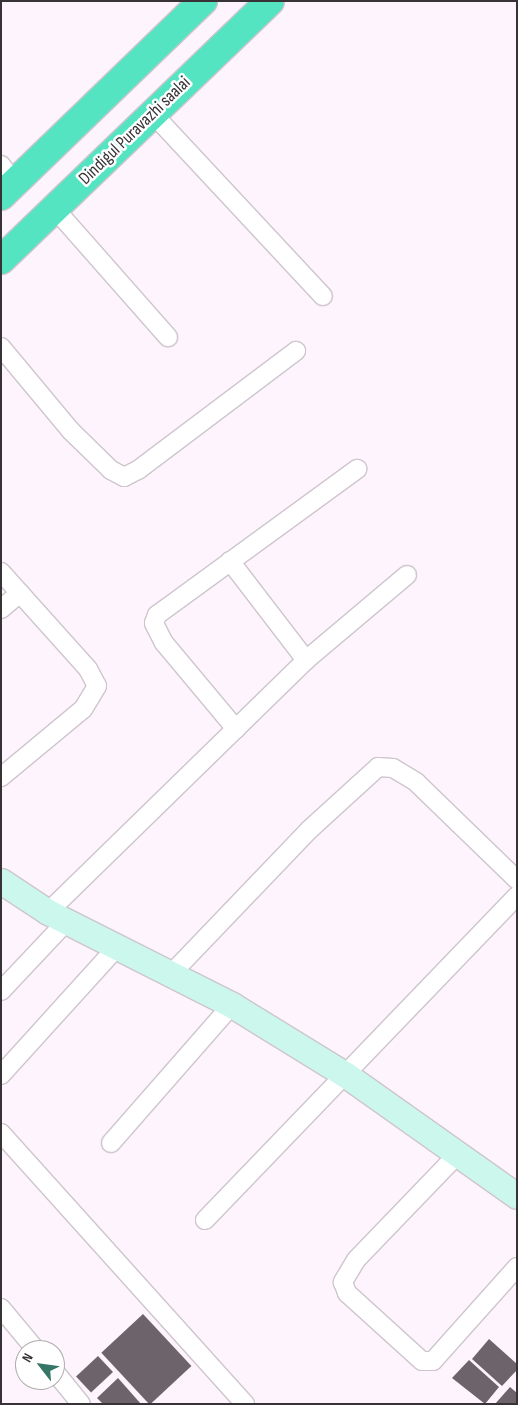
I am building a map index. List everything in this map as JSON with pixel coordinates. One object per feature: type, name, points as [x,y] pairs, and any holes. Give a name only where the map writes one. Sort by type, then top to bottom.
[{"type":"highway","points":[[6,181],[204,1]]},
{"type":"highway","name":"Dindigul Puravazhi saalai","points":[[1,260],[270,1]]},
{"type":"street","points":[[153,114],[323,296]]},
{"type":"street","points":[[55,209],[168,337]]},
{"type":"street","points":[[1,347],[71,431],[111,470],[124,477],[138,470],[296,351]]},
{"type":"street","points":[[236,729],[164,642],[154,623],[157,615],[358,469]]},
{"type":"street","points":[[230,561],[306,660]]},
{"type":"street","points":[[1,572],[88,669],[97,686],[83,709],[1,777]]},
{"type":"street","points":[[1,991],[58,917],[236,729],[306,660],[407,575]]},
{"type":"street","points":[[1,609],[20,593]]},
{"type":"street","points":[[172,973],[309,830],[378,766],[393,768],[416,782],[517,880]]},
{"type":"street","points":[[1,881],[58,917],[232,1004],[346,1075],[456,1156],[517,1196]]},
{"type":"street","points":[[205,1220],[517,896]]},
{"type":"street","points":[[1,1075],[118,946]]},
{"type":"street","points":[[111,1143],[232,1004]]},
{"type":"street","points":[[1,1133],[245,1404]]},
{"type":"street","points":[[456,1156],[356,1260],[343,1282],[347,1293],[422,1361],[432,1361],[517,1267]]},
{"type":"street","points":[[1,1308],[28,1340]]},
{"type":"street","points":[[65,1384],[81,1404]]},
{"type":"building","points":[[143,1314],[191,1366],[149,1404],[101,1353]]},
{"type":"building","points":[[489,1339],[517,1364],[517,1370],[502,1386],[472,1359]]},
{"type":"building","points":[[98,1356],[113,1372],[91,1393],[76,1376]]},
{"type":"building","points":[[469,1360],[499,1387],[485,1404],[452,1378]]},
{"type":"building","points":[[118,1378],[141,1404],[103,1404],[97,1398]]},
{"type":"building","points":[[510,1387],[517,1393],[517,1404],[495,1404]]}]
